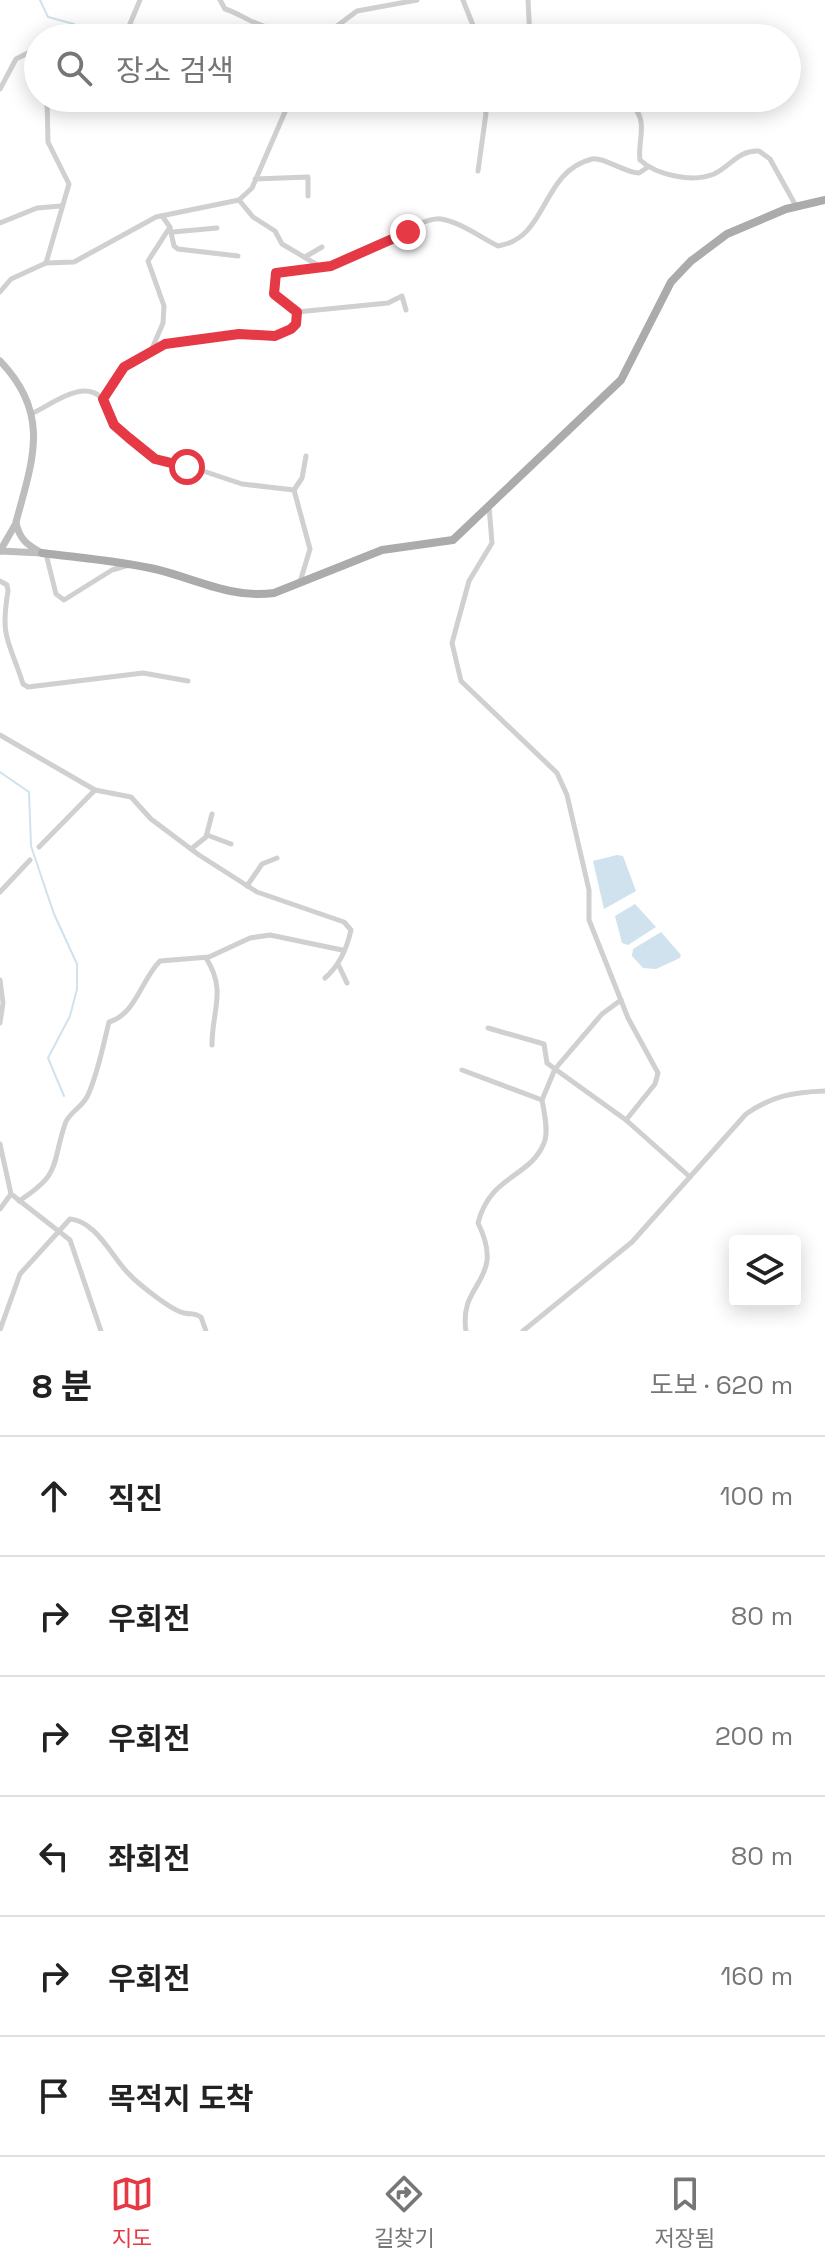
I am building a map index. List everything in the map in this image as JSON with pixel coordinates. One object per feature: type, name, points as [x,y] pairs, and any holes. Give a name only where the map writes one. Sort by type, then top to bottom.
[{"type":"main road","points":[[44,554],[130,565],[242,595],[274,593],[382,550],[453,540],[621,380],[671,282],[691,261],[727,234],[797,206],[825,200]]},
{"type":"street","points":[[130,24],[140,0]]},
{"type":"street","points":[[220,0],[225,9],[241,13],[253,22],[266,24]]},
{"type":"street","points":[[340,24],[357,11],[417,0]]},
{"type":"street","points":[[463,0],[472,24]]},
{"type":"street","points":[[528,0],[529,24]]},
{"type":"street","points":[[0,89],[16,59],[24,55]]},
{"type":"street","points":[[46,263],[69,184],[48,142],[47,112]]},
{"type":"street","points":[[0,292],[11,279],[46,263],[74,262],[102,244],[162,216],[239,200],[252,188],[285,112]]},
{"type":"street","points":[[478,171],[486,112]]},
{"type":"street","points":[[635,112],[641,122],[640,160],[648,167],[687,177],[701,177],[724,167],[740,154],[759,151],[770,159],[797,206]]},
{"type":"street","points":[[406,310],[402,296],[388,303],[297,312],[274,294],[276,273],[321,267],[371,250],[408,232],[415,224],[436,218],[498,246],[504,245],[536,222],[556,181],[587,161],[601,159],[629,173],[639,173],[648,167]]},
{"type":"street","points":[[255,179],[308,177],[308,196]]},
{"type":"street","points":[[239,200],[253,217],[275,231],[282,244],[321,267]]},
{"type":"street","points":[[0,223],[37,208],[61,206]]},
{"type":"street","points":[[162,216],[178,249],[238,256]]},
{"type":"street","points":[[171,230],[217,228]]},
{"type":"street","points":[[150,352],[163,323],[164,306],[148,261],[171,230]]},
{"type":"street","points":[[305,257],[322,247]]},
{"type":"street","points":[[103,399],[124,367],[172,342],[239,334],[275,336],[296,324],[297,312]]},
{"type":"street","points":[[0,361],[20,387],[30,414],[36,448],[16,522],[0,551],[44,554]]},
{"type":"street","points":[[30,414],[75,393],[91,392],[103,399],[114,425],[155,459],[167,459],[242,484],[294,490]]},
{"type":"street","points":[[300,583],[310,549],[294,490],[302,478],[306,456]]},
{"type":"street","points":[[489,506],[492,543],[469,581],[452,643],[461,681],[557,773],[567,795],[589,890],[589,920],[621,1000],[658,1073],[655,1084],[626,1120]]},
{"type":"street","points":[[16,522],[21,539],[44,554],[56,594],[64,600],[112,570],[130,565]]},
{"type":"street","points":[[0,581],[7,585],[8,591],[4,636],[19,666],[23,684],[28,687],[143,673],[188,681]]},
{"type":"street","points":[[0,735],[95,790],[131,797],[151,819],[247,886],[344,922],[351,930],[339,965],[347,983]]},
{"type":"street","points":[[39,847],[95,790]]},
{"type":"street","points":[[191,849],[207,835],[212,814]]},
{"type":"street","points":[[207,835],[231,844]]},
{"type":"street","points":[[247,886],[262,864],[277,858]]},
{"type":"street","points":[[0,892],[30,860]]},
{"type":"street","points":[[19,1201],[43,1184],[57,1161],[65,1121],[88,1097],[109,1022],[127,1015],[148,973],[160,961],[206,957],[250,938],[270,935],[342,950]]},
{"type":"street","points":[[206,957],[220,987],[212,1023],[212,1045]]},
{"type":"street","points":[[325,978],[339,965]]},
{"type":"street","points":[[0,980],[3,1003],[0,1023]]},
{"type":"street","points":[[466,1331],[469,1295],[483,1279],[489,1262],[487,1241],[478,1223],[483,1204],[492,1191],[521,1170],[544,1143],[542,1100],[555,1069],[602,1014],[621,1000]]},
{"type":"street","points":[[488,1028],[544,1044],[547,1063],[626,1120],[690,1177]]},
{"type":"street","points":[[462,1070],[542,1100]]},
{"type":"street","points":[[523,1331],[632,1242],[746,1114],[768,1099],[791,1093],[825,1091]]},
{"type":"street","points":[[0,1144],[11,1194],[59,1228],[70,1240],[101,1331]]},
{"type":"street","points":[[0,1209],[11,1194]]},
{"type":"street","points":[[0,1330],[20,1274],[70,1219],[86,1225],[127,1272],[174,1309],[201,1317],[206,1331]]},
{"type":"water","points":[[623,856],[636,891],[604,909],[593,861]]},
{"type":"water","points":[[635,904],[656,927],[628,945],[622,943],[615,916]]},
{"type":"water","points":[[661,932],[681,955],[680,958],[656,969],[643,968],[632,956],[633,949]]},
{"type":"waterway","points":[[40,0],[48,17],[74,24]]},
{"type":"waterway","points":[[0,772],[29,792],[31,846],[54,914],[77,964],[77,989],[70,1016],[48,1058],[64,1096]]},
{"type":"route","points":[[187,467],[167,459],[155,459],[114,425],[103,399],[124,367],[172,342],[239,334],[260,338],[291,329],[296,324],[297,312],[274,294],[276,273],[331,266],[408,232]]}]
